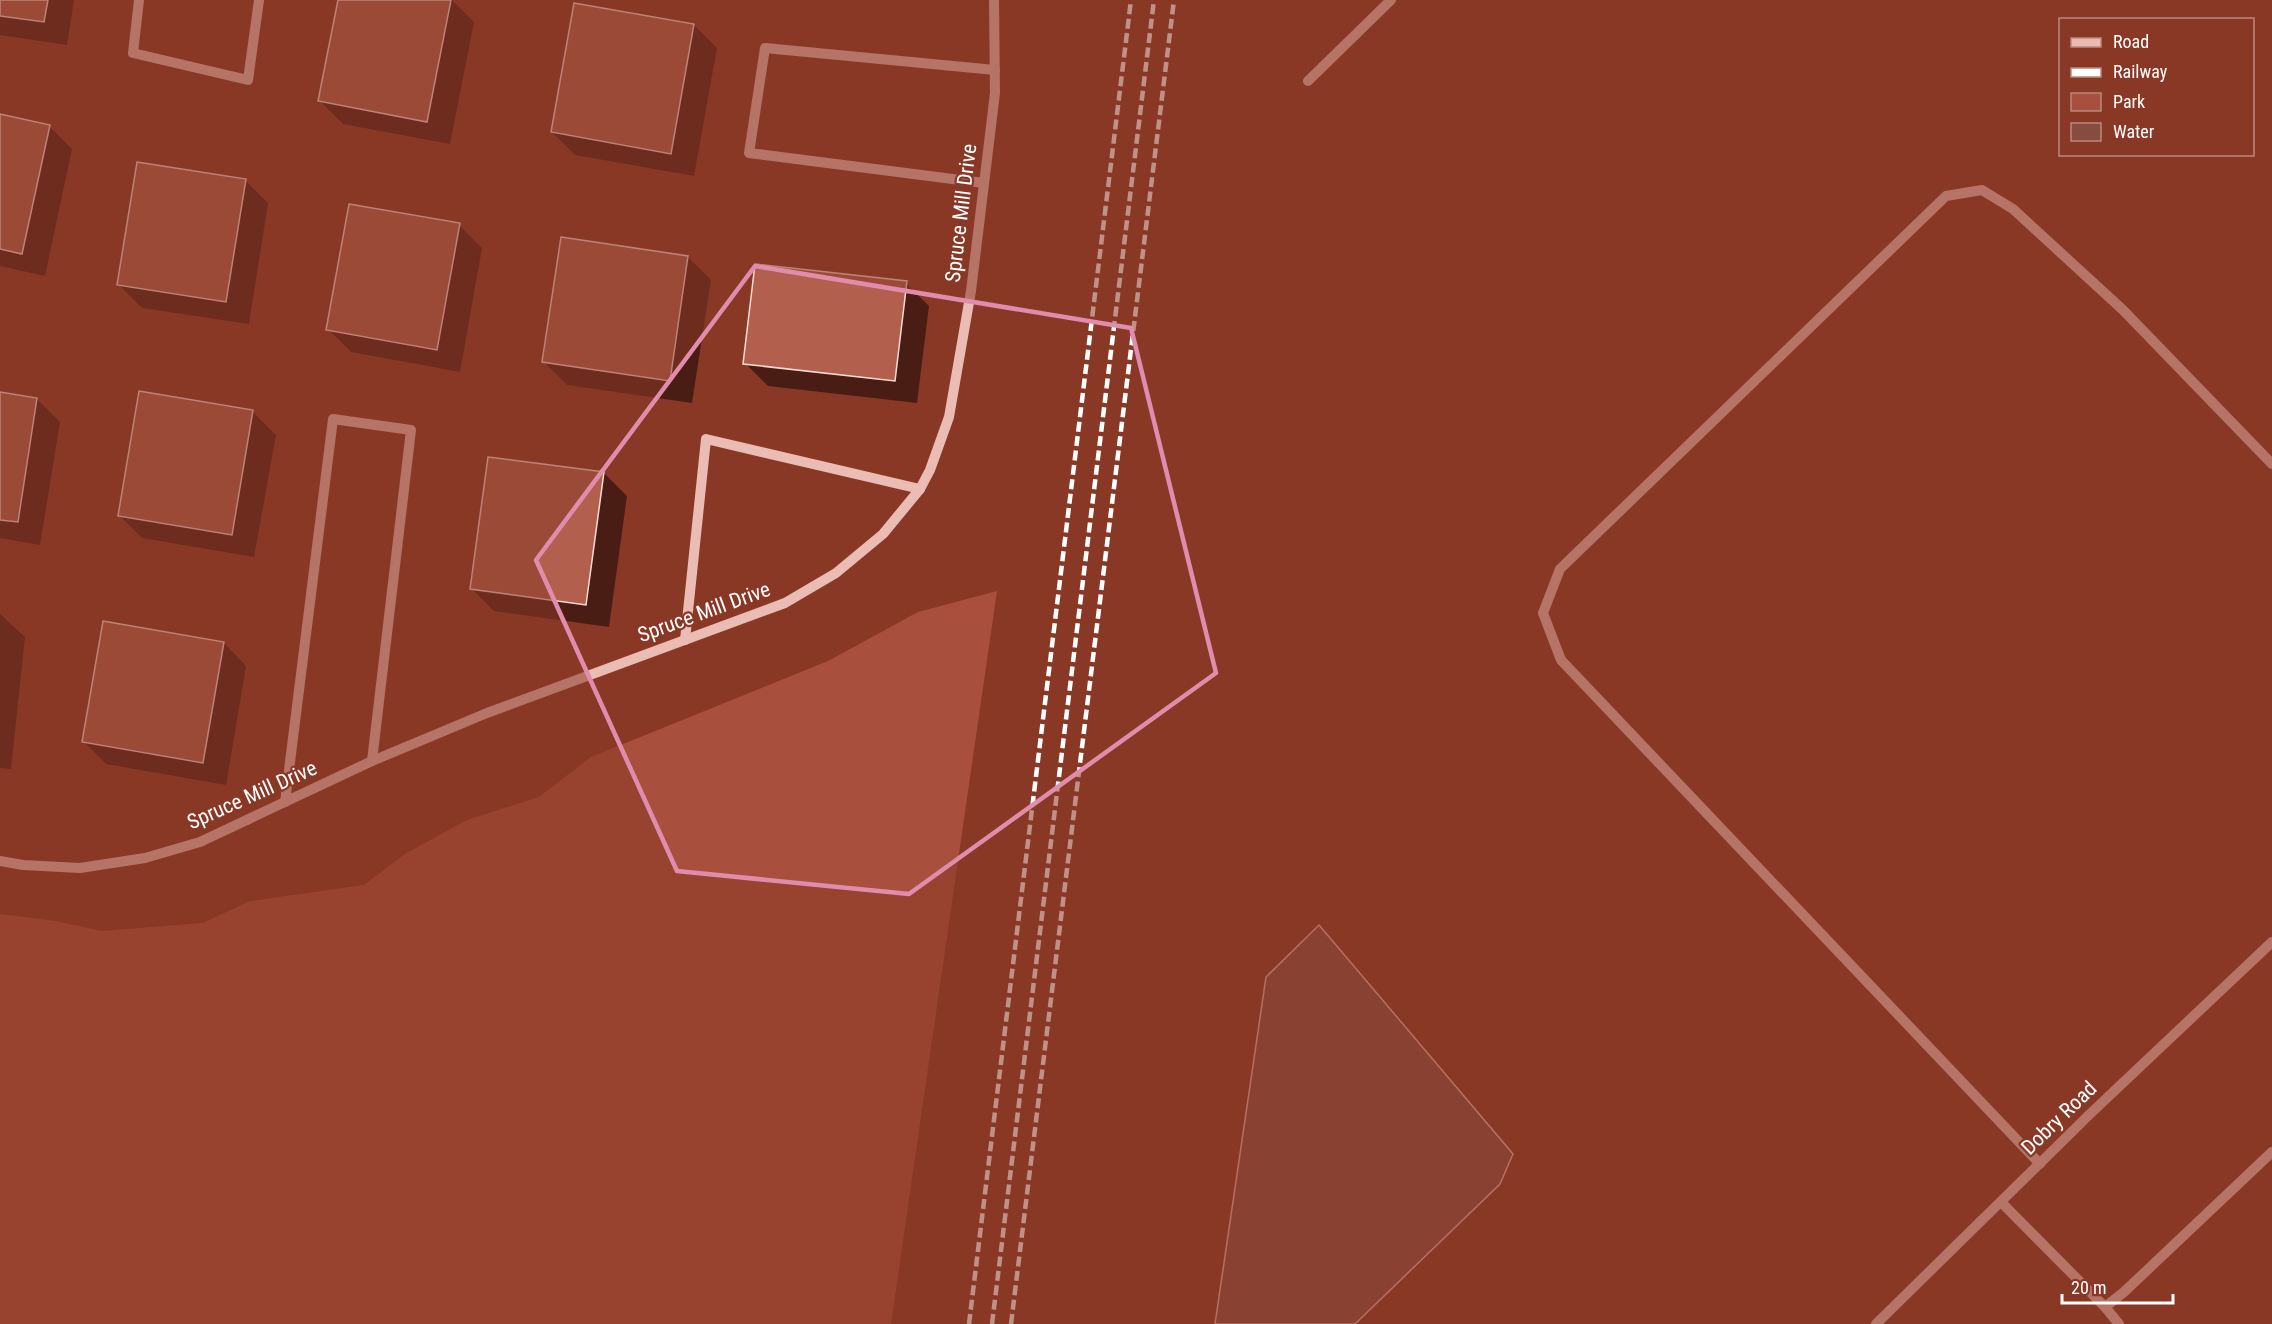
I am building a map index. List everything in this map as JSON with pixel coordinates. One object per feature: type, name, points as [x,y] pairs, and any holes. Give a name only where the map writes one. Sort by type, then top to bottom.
[{"type":"street","points":[[139,0],[133,53],[248,80],[260,0]]},
{"type":"street","name":"Spruce Mill Drive","points":[[0,861],[23,866],[80,867],[145,858],[201,842],[372,761],[487,713],[785,603],[836,573],[883,534],[920,489],[930,470],[949,417],[971,291],[995,93],[994,0]]},
{"type":"street","points":[[1308,81],[1391,0]]},
{"type":"street","points":[[984,183],[750,153],[765,48],[995,70]]},
{"type":"street","points":[[2040,1164],[1562,660],[1543,614],[1560,569],[1946,196],[1982,190],[2013,209],[2123,310],[2272,464]]},
{"type":"street","points":[[285,802],[333,419],[411,430],[372,761]]},
{"type":"street","points":[[685,640],[706,439],[920,489]]},
{"type":"street","name":"Dobry Road","points":[[1876,1324],[2272,942]]},
{"type":"street","points":[[2105,1307],[2124,1292],[2272,1152]]},
{"type":"street","points":[[2001,1202],[2119,1324]]},
{"type":"highlighted area","points":[[755,266],[1131,328],[1216,673],[909,894],[677,871],[536,560]]},
{"type":"green space","points":[[997,591],[891,1324],[0,1324],[0,914],[56,921],[101,931],[203,923],[250,901],[364,885],[405,854],[467,820],[539,797],[591,757],[828,661],[918,612]]},
{"type":"water","points":[[1319,925],[1513,1154],[1500,1184],[1355,1324],[1215,1324],[1266,977]]},
{"type":"building","points":[[0,0],[48,0],[44,22],[0,16]]},
{"type":"building","points":[[338,0],[451,0],[427,122],[318,101]]},
{"type":"building","points":[[574,3],[694,24],[671,154],[551,132]]},
{"type":"building","points":[[0,114],[50,125],[22,254],[0,249]]},
{"type":"building","points":[[137,162],[246,179],[226,302],[117,285]]},
{"type":"building","points":[[349,204],[460,223],[437,350],[326,330]]},
{"type":"building","points":[[561,237],[688,256],[670,381],[542,362]]},
{"type":"building","points":[[755,264],[907,281],[895,381],[743,364]]},
{"type":"building","points":[[139,391],[253,410],[232,535],[118,516]]},
{"type":"building","points":[[0,392],[37,398],[18,522],[0,520]]},
{"type":"building","points":[[488,457],[604,472],[586,605],[470,589]]},
{"type":"building","points":[[103,621],[224,642],[203,763],[82,742]]},
{"type":"railway","points":[[969,1324],[1131,0]]},
{"type":"railway","points":[[992,1324],[1154,0]]},
{"type":"railway","points":[[1011,1324],[1174,0]]}]
